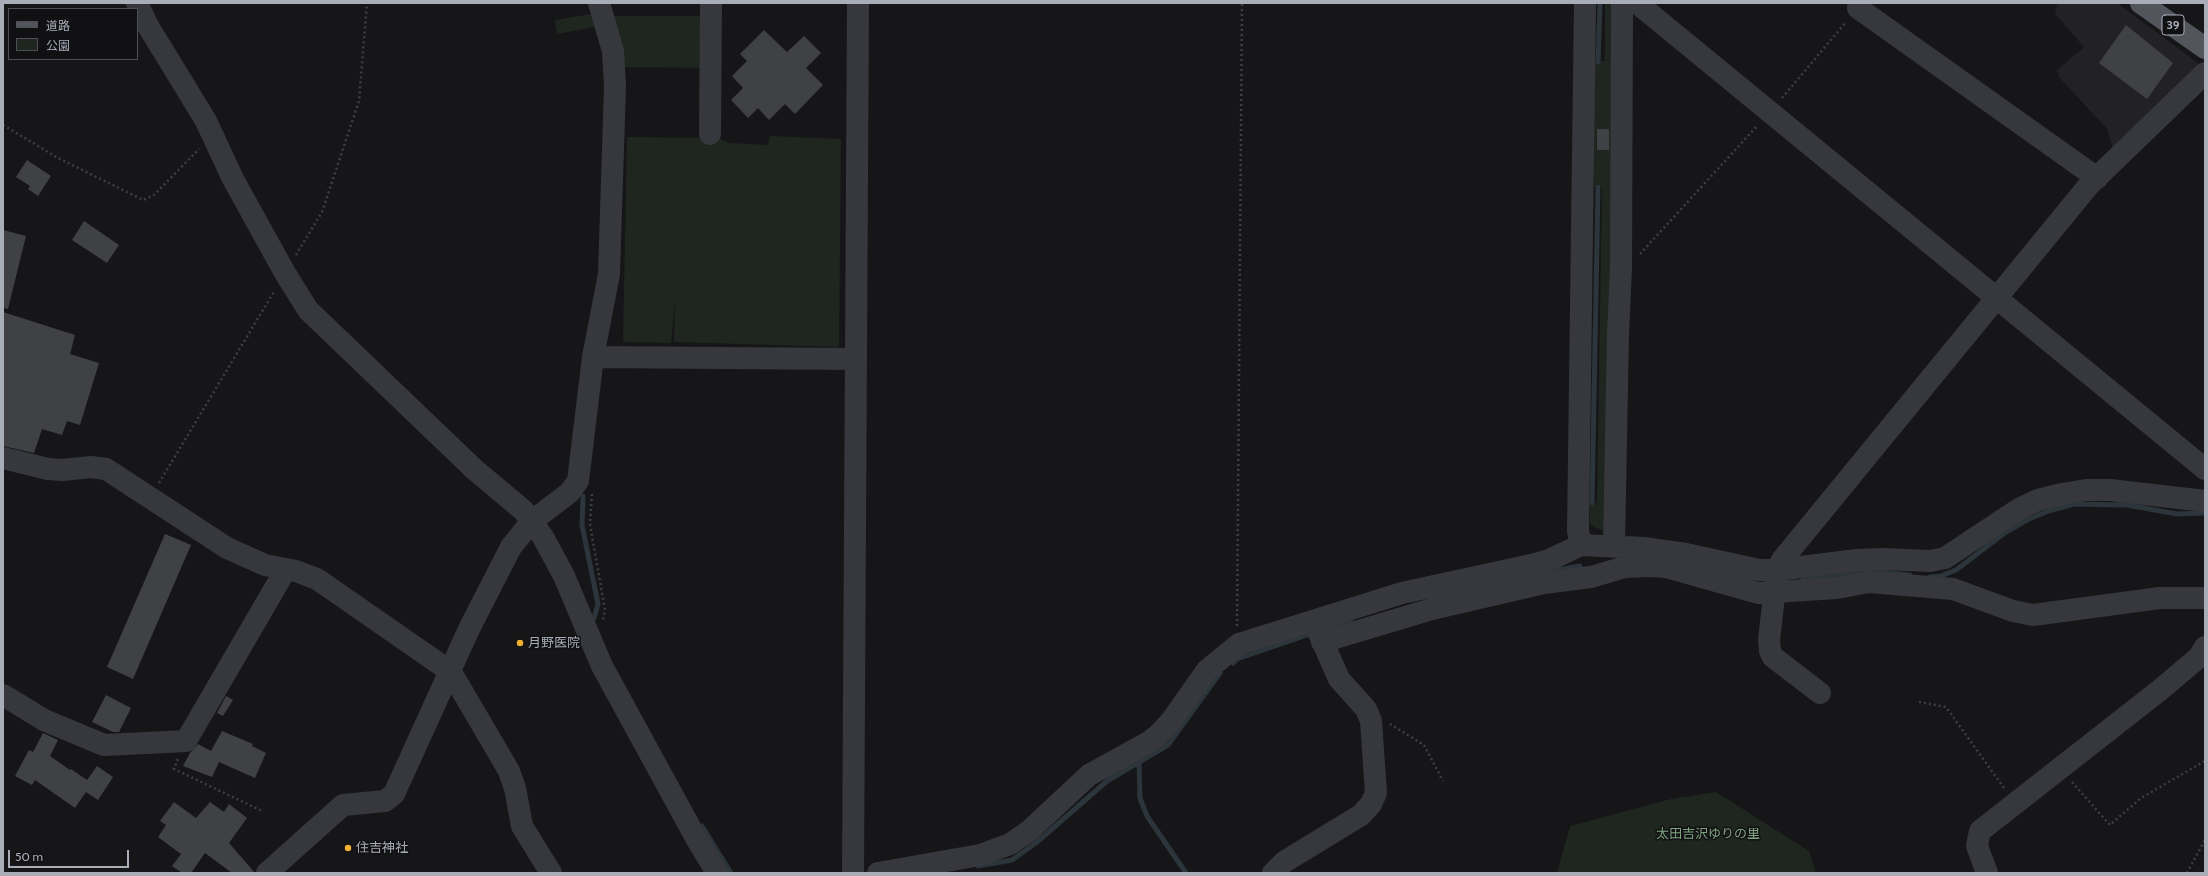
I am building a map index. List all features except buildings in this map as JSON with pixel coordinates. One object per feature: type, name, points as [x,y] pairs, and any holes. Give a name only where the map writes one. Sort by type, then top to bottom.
[{"type":"main road","name":"39","points":[[2141,3],[2205,48]]},
{"type":"street","points":[[137,3],[148,26],[206,121],[213,139],[285,273],[308,310],[474,469],[524,511],[532,520],[564,576],[606,673],[696,838],[717,873]]},
{"type":"street","points":[[266,873],[344,805],[385,801],[394,794],[451,672],[469,629],[512,547],[532,520],[568,493],[578,481],[593,357],[609,274],[615,86],[613,51],[600,3]]},
{"type":"street","points":[[710,134],[711,3]]},
{"type":"street","points":[[852,873],[858,3]]},
{"type":"street","points":[[1581,545],[1578,531],[1585,3]]},
{"type":"street","points":[[1614,545],[1618,334],[1621,269],[1622,3]]},
{"type":"street","points":[[1637,3],[2205,469]]},
{"type":"street","points":[[1858,8],[2097,178]]},
{"type":"street","points":[[1820,693],[1773,657],[1770,650],[1769,640],[1777,580],[1791,547],[2097,178],[2205,73]]},
{"type":"street","points":[[593,357],[856,359]]},
{"type":"street","points":[[3,458],[48,469],[100,467],[227,548],[264,565],[307,574],[317,579],[451,672],[509,771],[515,788],[522,826],[551,873]]},
{"type":"street","points":[[878,873],[980,855],[1010,844],[1029,831],[1089,775],[1149,742],[1158,735],[1171,721],[1207,670],[1239,644],[1402,593],[1531,565],[1549,560],[1581,545],[1614,545],[1686,554],[1759,570],[1777,580],[1838,588],[1869,582],[1949,573],[2019,509],[2038,500],[2062,494],[2086,490],[2110,490],[2205,501]]},
{"type":"street","points":[[1322,642],[1432,609],[1544,584],[1591,577],[1625,567],[1666,567],[1758,593],[1777,580],[1857,560],[1883,559],[1930,562],[2013,611],[2033,615],[2160,598],[2205,598]]},
{"type":"street","points":[[3,695],[44,720],[104,745],[186,741],[286,569]]},
{"type":"street","points":[[1273,873],[1284,862],[1361,815],[1371,804],[1376,793],[1371,721],[1366,709],[1340,680],[1313,621]]},
{"type":"street","points":[[1987,873],[1977,846],[1980,831],[2160,690],[2199,657],[2205,648]]},
{"type":"path","points":[[150,498],[322,212],[359,101],[367,3]]},
{"type":"path","points":[[1239,644],[1237,635],[1242,3]]},
{"type":"path","points":[[1621,269],[1633,262],[1770,113],[1858,8]]},
{"type":"path","points":[[3,125],[58,158],[143,200],[154,195],[203,144],[213,139]]},
{"type":"path","points":[[578,481],[591,488],[590,524],[605,610],[600,630],[589,636]]},
{"type":"path","points":[[1919,702],[1946,707],[2015,803]]},
{"type":"path","points":[[1366,709],[1424,744],[1443,781]]},
{"type":"path","points":[[186,741],[174,768],[262,811]]},
{"type":"path","points":[[2060,768],[2110,824],[2141,798],[2205,761]]},
{"type":"path","points":[[2187,873],[2205,840]]},
{"type":"shaded area","points":[[2058,3],[2117,3],[2198,63],[2200,73],[2114,152],[2107,129],[2059,77],[2057,70],[2084,47],[2057,16],[2055,11]]},
{"type":"green space","points":[[1605,3],[1617,3],[1608,532],[1598,529],[1590,524],[1590,503],[1597,503],[1602,187],[1594,187],[1592,61],[1605,61]]},
{"type":"green space","points":[[591,14],[595,27],[557,34],[555,20]]},
{"type":"green space","points":[[611,16],[703,16],[705,68],[622,67]]},
{"type":"green space","points":[[770,136],[841,139],[839,347],[674,342],[675,301],[671,343],[623,342],[627,137],[718,138],[730,143],[768,145]]},
{"type":"green space","name":"太田吉沢ゆりの里","points":[[1716,792],[1809,851],[1816,873],[1557,873],[1570,826],[1671,799]]},
{"type":"waterway","points":[[1598,62],[1600,3]]},
{"type":"waterway","points":[[1592,503],[1598,187]]},
{"type":"waterway","points":[[583,496],[582,525],[598,604],[594,618]]},
{"type":"waterway","points":[[1930,577],[1941,576],[1956,570],[2006,532],[2027,520],[2048,511],[2074,504],[2127,505],[2177,514],[2205,513]]},
{"type":"waterway","points":[[1553,571],[1580,566]]},
{"type":"waterway","points":[[1803,580],[1863,570],[1910,575]]},
{"type":"waterway","points":[[1323,630],[1351,622]]},
{"type":"waterway","points":[[1233,663],[1237,659],[1313,633]]},
{"type":"waterway","points":[[978,866],[1012,860],[1037,842],[1107,781],[1168,745],[1220,673]]},
{"type":"waterway","points":[[1139,762],[1140,798],[1147,816],[1186,873]]},
{"type":"waterway","points":[[702,826],[731,873]]},
{"type":"place","name":"月野医院","points":[[520,643]]},
{"type":"place","name":"住吉神社","points":[[348,848]]}]
